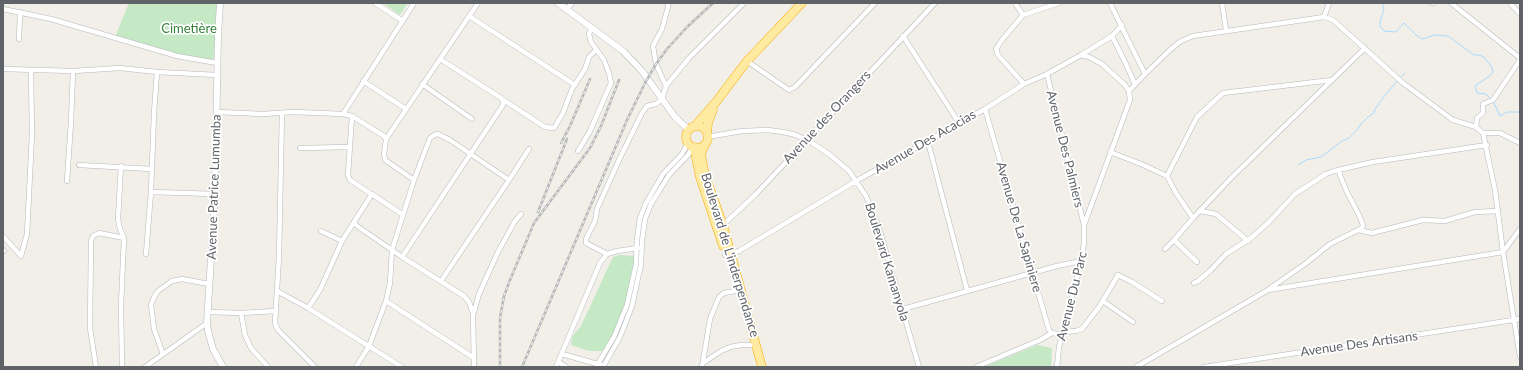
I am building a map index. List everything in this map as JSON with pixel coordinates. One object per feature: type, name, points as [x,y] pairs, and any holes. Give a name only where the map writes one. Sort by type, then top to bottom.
[{"type":"highway","points":[[692,128],[702,128],[706,138],[698,148],[692,146],[686,136],[692,128],[716,102],[747,61],[802,3]]},
{"type":"highway","name":"Boulevard de L'inderpendance","points":[[716,102],[708,123],[701,158],[738,291],[757,367]]},
{"type":"highway","name":"Boulevard de L'inderpendance","points":[[692,146],[700,178],[720,227]]},
{"type":"highway","name":"Boulevard de L'inderpendance","points":[[738,291],[762,367]]},
{"type":"street","name":"Avenue Patrice Lumumba","points":[[220,3],[216,76],[217,112],[215,194],[207,323],[210,340],[223,367]]},
{"type":"street","points":[[375,3],[403,21]]},
{"type":"street","points":[[343,114],[414,3]]},
{"type":"street","points":[[414,180],[385,160],[384,154],[386,139],[478,3]]},
{"type":"street","points":[[558,3],[623,51],[642,71],[675,117],[692,128]]},
{"type":"street","points":[[567,9],[572,3]]},
{"type":"street","points":[[666,86],[656,64],[653,46],[662,29],[668,3]]},
{"type":"street","points":[[607,254],[586,243],[586,239],[595,220],[597,209],[612,174],[642,112],[647,106],[656,104],[662,99],[666,86],[689,58],[744,3]]},
{"type":"street","points":[[747,61],[789,90],[795,87],[875,3]]},
{"type":"street","name":"Avenue des Orangers","points":[[720,227],[756,194],[935,3]]},
{"type":"street","points":[[1015,3],[1023,15]]},
{"type":"street","points":[[1024,84],[998,55],[996,49],[1023,15],[1059,3]]},
{"type":"street","points":[[1110,3],[1145,74]]},
{"type":"street","points":[[1222,3],[1226,30]]},
{"type":"street","points":[[1324,17],[1329,3]]},
{"type":"street","points":[[1451,3],[1520,59],[1492,100],[1483,104],[1483,113],[1477,118],[1476,126]]},
{"type":"street","points":[[1510,3],[1520,14]]},
{"type":"street","points":[[3,9],[51,19],[177,56],[217,63]]},
{"type":"street","points":[[19,39],[20,12]]},
{"type":"street","points":[[469,16],[574,85]]},
{"type":"street","points":[[1129,91],[1181,41],[1193,36],[1226,30],[1324,17],[1333,20],[1398,80],[1453,120],[1476,126],[1484,133],[1498,211],[1520,357]]},
{"type":"street","name":"Avenue Des Acacias","points":[[728,254],[739,251],[856,181],[928,142],[1024,84],[1047,74],[1081,55],[1112,36],[1122,25]]},
{"type":"street","points":[[578,151],[590,131],[611,83],[604,60],[591,42],[589,34],[592,27]]},
{"type":"street","points":[[903,36],[959,122]]},
{"type":"street","points":[[1112,36],[1135,84]]},
{"type":"street","points":[[1165,249],[1193,218],[1365,48]]},
{"type":"street","points":[[440,59],[545,128],[554,128],[563,113],[574,85],[585,69],[589,57],[596,50]]},
{"type":"street","points":[[1081,55],[1094,59],[1102,64],[1125,85],[1129,91],[1130,100],[1084,225]]},
{"type":"street","points":[[3,69],[73,72],[120,68],[216,76]]},
{"type":"street","points":[[3,236],[21,256],[27,234],[32,134],[31,70]]},
{"type":"street","points":[[67,181],[73,72]]},
{"type":"street","points":[[146,254],[151,192],[157,72]]},
{"type":"street","name":"Avenue Des Palmiers","points":[[1047,74],[1084,225]]},
{"type":"street","points":[[1167,176],[1198,117],[1223,93],[1332,80]]},
{"type":"street","points":[[363,81],[406,108]]},
{"type":"street","points":[[422,84],[472,119]]},
{"type":"street","points":[[402,257],[503,104],[501,98]]},
{"type":"street","name":"Avenue De La Sapiniere","points":[[985,108],[1047,326],[1052,333]]},
{"type":"street","points":[[217,112],[343,114],[352,116],[380,133],[386,139]]},
{"type":"street","points":[[282,113],[275,323],[278,330],[315,367]]},
{"type":"street","points":[[352,116],[348,175],[350,180],[402,214]]},
{"type":"street","name":"Boulevard Kamanyola","points":[[706,138],[742,131],[768,130],[783,132],[806,139],[836,160],[848,171],[866,196],[874,215],[919,367]]},
{"type":"street","points":[[1484,133],[1500,133],[1520,144]]},
{"type":"street","points":[[356,367],[369,346],[386,301],[390,283],[392,250],[402,214],[428,143],[434,135],[438,134],[444,137],[508,180]]},
{"type":"street","points":[[928,142],[968,290]]},
{"type":"street","points":[[1194,283],[1210,271],[1226,254],[1248,241],[1269,222],[1295,194],[1326,174],[1373,162],[1487,145]]},
{"type":"street","points":[[562,354],[601,366],[631,300],[639,249],[640,218],[646,202],[663,174],[671,168],[682,154],[692,146]]},
{"type":"street","points":[[300,148],[350,147]]},
{"type":"street","points":[[440,282],[530,149]]},
{"type":"street","points":[[1110,152],[1142,164],[1167,176],[1176,193],[1193,218]]},
{"type":"street","points":[[79,165],[121,166],[152,169]]},
{"type":"street","points":[[121,166],[118,219],[124,238],[121,306],[122,367]]},
{"type":"street","points":[[1136,367],[1268,290],[1330,244],[1362,228],[1363,224],[1342,182],[1339,170]]},
{"type":"street","points":[[151,192],[215,194]]},
{"type":"street","points":[[308,308],[320,290],[342,241],[372,194]]},
{"type":"street","points":[[1200,211],[1216,214],[1248,241]]},
{"type":"street","points":[[1358,230],[1372,233],[1423,220],[1445,221],[1475,212],[1498,211]]},
{"type":"street","points":[[473,313],[479,294],[498,252],[515,221],[521,214]]},
{"type":"street","points":[[354,222],[357,226],[402,257],[464,296],[472,306],[473,313],[474,367]]},
{"type":"street","name":"Avenue Du Parc","points":[[1057,367],[1059,347],[1081,261],[1084,244],[1084,225]]},
{"type":"street","points":[[1268,290],[1503,252],[1520,229]]},
{"type":"street","points":[[321,231],[342,241]]},
{"type":"street","points":[[96,367],[90,328],[91,241],[93,236],[99,233],[124,238]]},
{"type":"street","points":[[1174,240],[1197,262]]},
{"type":"street","points":[[566,367],[558,365],[600,263],[607,254],[617,251],[639,249]]},
{"type":"street","points":[[903,309],[1057,266],[1081,261]]},
{"type":"street","points":[[976,367],[1040,340],[1052,333],[1058,334],[1082,329],[1104,301],[1118,276],[1132,282],[1162,301]]},
{"type":"street","points":[[163,354],[154,328],[152,305],[154,297],[164,285],[172,281],[182,279],[209,284]]},
{"type":"street","points":[[277,291],[308,308],[402,367]]},
{"type":"street","points":[[703,365],[710,320],[716,302],[724,293],[738,291]]},
{"type":"street","points":[[386,301],[474,358]]},
{"type":"street","points":[[1104,301],[1133,322]]},
{"type":"street","points":[[208,312],[241,313],[275,311]]},
{"type":"street","points":[[241,313],[245,335],[251,348],[268,367]]},
{"type":"street","name":"Avenue Des Artisans","points":[[1204,367],[1520,320]]},
{"type":"street","points":[[145,367],[207,323]]},
{"type":"street","points":[[703,365],[720,351],[730,347],[751,345]]},
{"type":"green space","name":"Cimetière","points":[[129,3],[218,3],[213,63],[115,37]]},
{"type":"green space","points":[[383,3],[408,3],[400,15]]},
{"type":"green space","points":[[620,255],[635,256],[632,281],[614,336],[604,351],[589,351],[571,345],[572,337],[581,326],[613,257]]},
{"type":"green space","points":[[1037,345],[1052,348],[1051,367],[984,367]]},
{"type":"waterway","points":[[1382,3],[1384,9],[1380,26],[1384,31],[1396,32],[1404,23],[1422,39],[1435,35],[1448,36],[1474,55],[1484,57],[1493,71],[1491,75],[1475,86],[1477,93],[1486,94],[1491,99]]},
{"type":"waterway","points":[[1400,78],[1405,73]]},
{"type":"waterway","points":[[1298,165],[1306,160],[1321,157],[1342,141],[1349,138],[1360,125],[1374,113],[1375,109],[1398,80]]},
{"type":"waterway","points":[[1493,101],[1500,116],[1507,112],[1520,112]]},
{"type":"railway","points":[[522,367],[627,120],[645,83],[667,49],[687,27],[713,3]]},
{"type":"railway","points":[[561,143],[590,79]]},
{"type":"railway","points":[[500,367],[500,318],[504,296],[510,280],[534,223],[590,148],[601,126],[619,80]]},
{"type":"railway","points":[[538,212],[567,139]]}]
